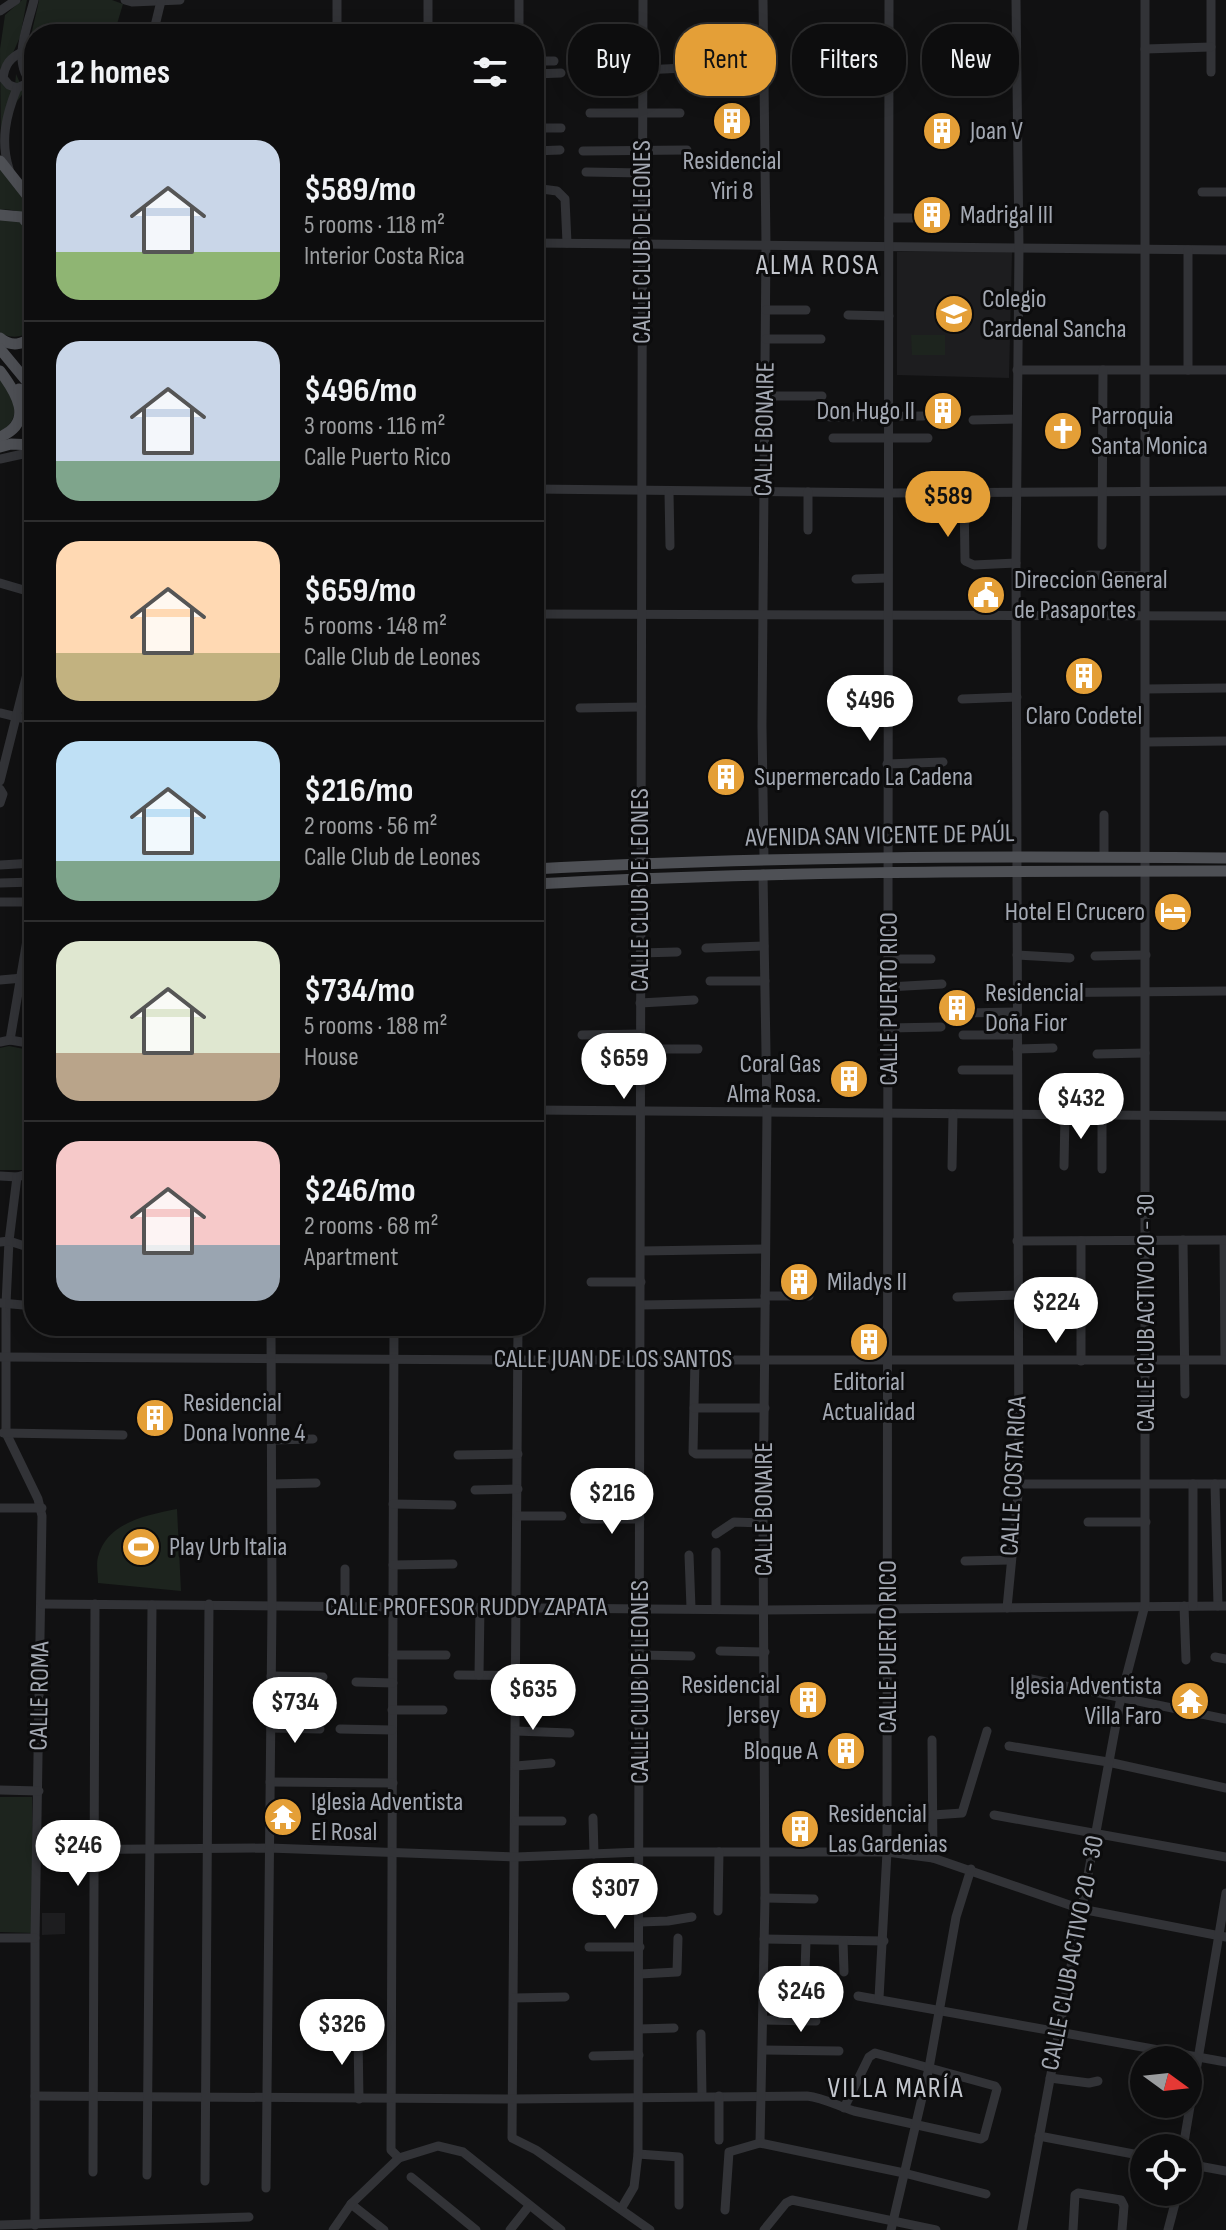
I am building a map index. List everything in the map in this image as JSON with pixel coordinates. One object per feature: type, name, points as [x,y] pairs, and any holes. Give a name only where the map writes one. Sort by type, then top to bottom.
[{"type":"main road","points":[[0,161],[24,192]]},
{"type":"main road","points":[[0,215],[24,219]]},
{"type":"main road","points":[[0,338],[13,345],[24,344]]},
{"type":"main road","points":[[0,349],[24,378]]},
{"type":"main road","points":[[0,369],[24,396]]},
{"type":"main road","points":[[0,369],[19,401],[17,421],[5,436],[0,437]]},
{"type":"main road","points":[[3,454],[11,444],[24,445]]},
{"type":"main road","name":"AVENIDA SAN VICENTE DE PAÚL","points":[[544,868],[887,856],[1226,858]]},
{"type":"main road","name":"AVENIDA SAN VICENTE DE PAÚL","points":[[544,883],[888,871],[1226,871]]},
{"type":"street","points":[[0,11],[16,0]]},
{"type":"street","points":[[28,24],[34,0]]},
{"type":"street","points":[[125,0],[180,0]]},
{"type":"street","points":[[337,0],[337,24]]},
{"type":"street","points":[[428,0],[428,24]]},
{"type":"street","points":[[519,0],[519,24]]},
{"type":"street","name":"CALLE CLUB DE LEONES","points":[[643,0],[643,24]]},
{"type":"street","name":"CALLE BONAIRE","points":[[763,0],[766,245],[764,859]]},
{"type":"street","name":"CALLE PUERTO RICO","points":[[879,1998],[887,1852],[889,0]]},
{"type":"street","name":"CALLE COSTA RICA","points":[[1007,1608],[1019,1484],[1016,419],[1019,248],[1016,0]]},
{"type":"street","name":"CALLE CLUB ACTIVO 20 - 30","points":[[1022,2230],[1108,1762],[1145,1605],[1145,0]]},
{"type":"street","points":[[1211,0],[1211,72]]},
{"type":"street","points":[[155,24],[161,1]]},
{"type":"street","points":[[24,43],[21,59],[24,66]]},
{"type":"street","points":[[1145,49],[1211,47]]},
{"type":"street","points":[[22,52],[5,66],[3,78],[17,88],[24,86]]},
{"type":"street","points":[[544,61],[554,61]]},
{"type":"street","points":[[544,74],[561,73]]},
{"type":"street","points":[[11,177],[3,152],[7,114],[17,88]]},
{"type":"street","name":"CALLE CLUB DE LEONES","points":[[621,2209],[634,2187],[638,2154],[640,1974],[643,96]]},
{"type":"street","points":[[590,113],[680,113]]},
{"type":"street","points":[[544,128],[561,128]]},
{"type":"street","points":[[544,151],[560,150]]},
{"type":"street","points":[[583,151],[687,150]]},
{"type":"street","points":[[586,172],[643,173]]},
{"type":"street","points":[[544,189],[557,191],[565,199],[567,243]]},
{"type":"street","points":[[1202,192],[1226,192]]},
{"type":"street","points":[[889,218],[923,218]]},
{"type":"street","points":[[544,243],[1226,250]]},
{"type":"street","points":[[1188,250],[1188,370]]},
{"type":"street","points":[[766,310],[806,310]]},
{"type":"street","points":[[848,315],[889,316]]},
{"type":"street","points":[[766,339],[821,339]]},
{"type":"street","points":[[1017,370],[1226,370]]},
{"type":"street","points":[[1102,545],[1103,370]]},
{"type":"street","points":[[765,396],[822,396]]},
{"type":"street","points":[[830,417],[923,416]]},
{"type":"street","points":[[973,420],[1016,419]]},
{"type":"street","points":[[833,438],[928,438]]},
{"type":"street","points":[[3,454],[24,455]]},
{"type":"street","points":[[544,489],[888,493],[1226,491]]},
{"type":"street","points":[[669,492],[670,546]]},
{"type":"street","points":[[808,492],[808,530]]},
{"type":"street","points":[[964,493],[965,561],[974,565],[1016,563]]},
{"type":"street","points":[[1089,575],[1143,576]]},
{"type":"street","points":[[856,579],[887,578]]},
{"type":"street","points":[[0,583],[24,590]]},
{"type":"street","points":[[544,614],[1226,616]]},
{"type":"street","points":[[0,781],[24,685]]},
{"type":"street","points":[[1146,689],[1226,688]]},
{"type":"street","points":[[832,693],[887,691]]},
{"type":"street","points":[[962,699],[1017,697]]},
{"type":"street","points":[[580,708],[641,707]]},
{"type":"street","points":[[0,713],[24,719]]},
{"type":"street","points":[[1147,742],[1226,741]]},
{"type":"street","points":[[887,764],[943,762]]},
{"type":"street","points":[[0,789],[3,794],[0,803]]},
{"type":"street","points":[[1104,815],[1104,857]]},
{"type":"street","points":[[0,865],[24,864]]},
{"type":"street","name":"CALLE BONAIRE","points":[[760,2143],[765,1898],[763,1523],[767,1112],[763,874]]},
{"type":"street","points":[[0,883],[24,882]]},
{"type":"street","points":[[0,902],[24,901]]},
{"type":"street","points":[[706,948],[764,946]]},
{"type":"street","points":[[5,1041],[24,952]]},
{"type":"street","points":[[640,953],[677,952]]},
{"type":"street","points":[[1017,955],[1070,958]]},
{"type":"street","points":[[1095,956],[1146,955]]},
{"type":"street","points":[[888,959],[931,959]]},
{"type":"street","points":[[0,980],[24,978]]},
{"type":"street","points":[[710,981],[765,981]]},
{"type":"street","points":[[888,987],[942,984]]},
{"type":"street","points":[[1017,993],[1226,991]]},
{"type":"street","points":[[640,1003],[694,1000]]},
{"type":"street","points":[[963,1013],[1017,1012]]},
{"type":"street","points":[[889,1028],[941,1027]]},
{"type":"street","points":[[582,1035],[640,1034]]},
{"type":"street","points":[[963,1035],[1017,1035]]},
{"type":"street","points":[[1017,1049],[1053,1048]]},
{"type":"street","points":[[640,1049],[698,1049]]},
{"type":"street","points":[[1097,1054],[1145,1053]]},
{"type":"street","points":[[962,1070],[1017,1070]]},
{"type":"street","points":[[544,1110],[1226,1116]]},
{"type":"street","points":[[952,1167],[953,1114]]},
{"type":"street","points":[[1064,1166],[1065,1115]]},
{"type":"street","points":[[1102,1116],[1102,1169]]},
{"type":"street","points":[[0,1176],[24,1175]]},
{"type":"street","name":"CALLE ROMA","points":[[17,1177],[5,1242],[3,1433],[42,1508],[35,1938],[35,2225]]},
{"type":"street","points":[[1183,1240],[1185,1394]]},
{"type":"street","points":[[1017,1241],[1225,1240],[1225,1360]]},
{"type":"street","points":[[1081,1241],[1081,1361]]},
{"type":"street","points":[[641,1251],[765,1249]]},
{"type":"street","points":[[591,1282],[641,1282]]},
{"type":"street","points":[[957,1297],[1017,1295]]},
{"type":"street","points":[[641,1305],[809,1296]]},
{"type":"street","points":[[3,1304],[24,1305]]},
{"type":"street","points":[[266,2188],[272,1607],[271,1336]]},
{"type":"street","points":[[394,1336],[391,2150],[399,2158]]},
{"type":"street","points":[[518,1336],[512,2138],[536,2150],[650,2230]]},
{"type":"street","name":"CALLE JUAN DE LOS SANTOS","points":[[3,1357],[1225,1360]]},
{"type":"street","points":[[695,1359],[695,1454],[764,1454]]},
{"type":"street","points":[[694,1408],[765,1408]]},
{"type":"street","points":[[3,1433],[123,1435]]},
{"type":"street","points":[[271,1440],[313,1439]]},
{"type":"street","points":[[458,1455],[518,1454]]},
{"type":"street","points":[[272,1484],[316,1483]]},
{"type":"street","points":[[1019,1484],[1221,1484],[1222,1606]]},
{"type":"street","points":[[1186,1660],[1193,1484]]},
{"type":"street","points":[[475,1490],[518,1489]]},
{"type":"street","points":[[393,1504],[452,1505]]},
{"type":"street","points":[[0,1508],[42,1508]]},
{"type":"street","points":[[518,1516],[562,1516]]},
{"type":"street","points":[[584,1519],[640,1519]]},
{"type":"street","points":[[716,1534],[734,1522],[763,1523]]},
{"type":"street","points":[[1088,1522],[1146,1522]]},
{"type":"street","points":[[716,1552],[716,1609]]},
{"type":"street","points":[[689,1555],[691,1608]]},
{"type":"street","points":[[965,1561],[1010,1560]]},
{"type":"street","points":[[393,1565],[453,1564]]},
{"type":"street","points":[[345,1569],[345,1606]]},
{"type":"street","name":"CALLE PROFESOR RUDDY ZAPATA","points":[[42,1604],[765,1610],[1222,1606]]},
{"type":"street","points":[[93,2172],[95,1604]]},
{"type":"street","points":[[205,2181],[209,1604]]},
{"type":"street","points":[[147,2175],[152,1605]]},
{"type":"street","points":[[479,1675],[480,1607]]},
{"type":"street","points":[[720,1651],[765,1652]]},
{"type":"street","points":[[393,1655],[446,1655]]},
{"type":"street","points":[[640,1655],[691,1656]]},
{"type":"street","points":[[1215,1657],[1226,1659]]},
{"type":"street","points":[[458,1675],[567,1676]]},
{"type":"street","points":[[271,1676],[323,1677]]},
{"type":"street","points":[[1031,1679],[1226,1719]]},
{"type":"street","points":[[356,1682],[393,1683]]},
{"type":"street","points":[[392,1710],[443,1710]]},
{"type":"street","points":[[271,1728],[320,1729]]},
{"type":"street","points":[[340,1729],[392,1730]]},
{"type":"street","points":[[516,1731],[570,1733]]},
{"type":"street","points":[[933,1815],[962,1813],[987,1731]]},
{"type":"street","points":[[932,1740],[933,1858]]},
{"type":"street","points":[[1009,1746],[1108,1762],[1226,1788]]},
{"type":"street","points":[[516,1766],[551,1763]]},
{"type":"street","points":[[270,1782],[393,1783]]},
{"type":"street","points":[[0,1790],[39,1791]]},
{"type":"street","points":[[994,1815],[1226,1857]]},
{"type":"street","points":[[593,1818],[594,1854]]},
{"type":"street","points":[[516,1821],[562,1821]]},
{"type":"street","points":[[38,1850],[269,1848],[516,1857],[641,1852],[887,1852],[933,1858],[971,1869],[1081,1909],[1223,1936]]},
{"type":"street","points":[[718,1911],[719,1852]]},
{"type":"street","points":[[892,2225],[929,2068],[956,1917],[971,1869]]},
{"type":"street","points":[[1200,2046],[1223,1936],[1226,1893]]},
{"type":"street","points":[[765,1898],[814,1899]]},
{"type":"street","points":[[640,1922],[692,1917]]},
{"type":"street","points":[[0,1938],[35,1938]]},
{"type":"street","points":[[640,1974],[677,1972],[678,1938]]},
{"type":"street","points":[[764,1939],[884,1941]]},
{"type":"street","points":[[805,1971],[806,1941]]},
{"type":"street","points":[[843,1941],[844,1972]]},
{"type":"street","points":[[589,1947],[640,1947]]},
{"type":"street","points":[[858,1996],[1139,2046]]},
{"type":"street","points":[[514,1998],[565,1997]]},
{"type":"street","points":[[763,2020],[816,2021]]},
{"type":"street","points":[[639,2029],[674,2028]]},
{"type":"street","points":[[701,2034],[702,2096]]},
{"type":"street","points":[[358,2036],[359,2099]]},
{"type":"street","points":[[763,2050],[839,2051]]},
{"type":"street","points":[[35,2096],[267,2099],[807,2096],[844,2108],[983,2139],[997,2087],[871,2054],[844,2108]]},
{"type":"street","points":[[593,2056],[639,2055]]},
{"type":"street","points":[[1202,2058],[1226,2062]]},
{"type":"street","points":[[1050,2078],[1089,2083],[1098,2081]]},
{"type":"street","points":[[719,2096],[719,2140]]},
{"type":"street","points":[[1039,2136],[1130,2153]]},
{"type":"street","points":[[725,2210],[729,2152],[760,2143],[904,2173],[986,2194]]},
{"type":"street","points":[[333,2230],[351,2204],[399,2158],[438,2146],[463,2152],[561,2230]]},
{"type":"street","points":[[638,2154],[679,2157],[679,2205]]},
{"type":"street","points":[[1202,2167],[1226,2171]]},
{"type":"street","points":[[411,2177],[476,2230]]},
{"type":"street","points":[[1073,2230],[1075,2194],[1121,2200],[1124,2206],[1122,2230]]},
{"type":"street","points":[[764,2230],[792,2200],[892,2225],[936,2230]]},
{"type":"street","points":[[351,2204],[384,2230]]},
{"type":"street","points":[[510,2230],[529,2206]]},
{"type":"street","points":[[1168,2230],[1174,2206]]},
{"type":"street","points":[[0,2225],[249,2217]]},
{"type":"shaded area","points":[[22,0],[27,0],[20,37],[5,71],[8,82],[15,87],[16,74],[24,92],[15,104],[1,152],[0,49],[5,15]]},
{"type":"shaded area","points":[[39,0],[112,0],[123,4],[117,24],[34,24]]},
{"type":"shaded area","points":[[0,169],[24,197],[24,215],[0,210]]},
{"type":"shaded area","points":[[0,219],[21,221],[24,224],[24,334],[9,336],[0,333]]},
{"type":"shaded area","name":"Colegio Cardenal Sancha","points":[[897,252],[1012,252],[1009,378],[897,375]]},
{"type":"shaded area","points":[[911,335],[945,335],[945,355],[912,355]]},
{"type":"shaded area","points":[[0,376],[17,397],[11,421],[0,431]]},
{"type":"shaded area","points":[[0,1048],[24,1049],[22,1170],[0,1170]]},
{"type":"shaded area","name":"Play Urb Italia","points":[[177,1509],[181,1591],[98,1583],[98,1557],[110,1536],[130,1522]]},
{"type":"shaded area","points":[[0,1797],[32,1797],[33,1933],[0,1932]]},
{"type":"shaded area","points":[[42,1913],[65,1913],[65,1934],[42,1935]]},
{"type":"place","name":"Residencial Yiri 8","points":[[732,121]]},
{"type":"place","name":"Joan V","points":[[942,131]]},
{"type":"place","name":"Madrigal III","points":[[932,215]]},
{"type":"place","name":"Colegio Cardenal Sancha","points":[[954,314]]},
{"type":"place","name":"Don Hugo II","points":[[943,411]]},
{"type":"place","name":"Parroquia Santa Monica","points":[[1063,431]]},
{"type":"place","name":"Direccion General de Pasaportes","points":[[986,595]]},
{"type":"place","name":"Claro Codetel","points":[[1084,676]]},
{"type":"place","name":"Supermercado La Cadena","points":[[726,777]]},
{"type":"place","name":"Hotel El Crucero","points":[[1173,912]]},
{"type":"place","name":"Residencial Doña Fior","points":[[957,1008]]},
{"type":"place","name":"Coral Gas Alma Rosa.","points":[[849,1079]]},
{"type":"place","name":"Miladys II","points":[[799,1282]]},
{"type":"place","name":"Editorial Actualidad","points":[[869,1342]]},
{"type":"place","name":"Residencial Dona Ivonne 4","points":[[155,1418]]},
{"type":"place","name":"Play Urb Italia","points":[[141,1547]]},
{"type":"place","name":"Residencial Jersey","points":[[808,1700]]},
{"type":"place","name":"Iglesia Adventista Villa Faro","points":[[1190,1701]]},
{"type":"place","name":"Bloque A","points":[[846,1751]]},
{"type":"place","name":"Iglesia Adventista El Rosal","points":[[283,1817]]},
{"type":"place","name":"Residencial Las Gardenias","points":[[800,1829]]},
{"type":"district","name":"ALMA ROSA","points":[[818,265]]},
{"type":"district","name":"VILLA MARÍA","points":[[896,2088]]}]
